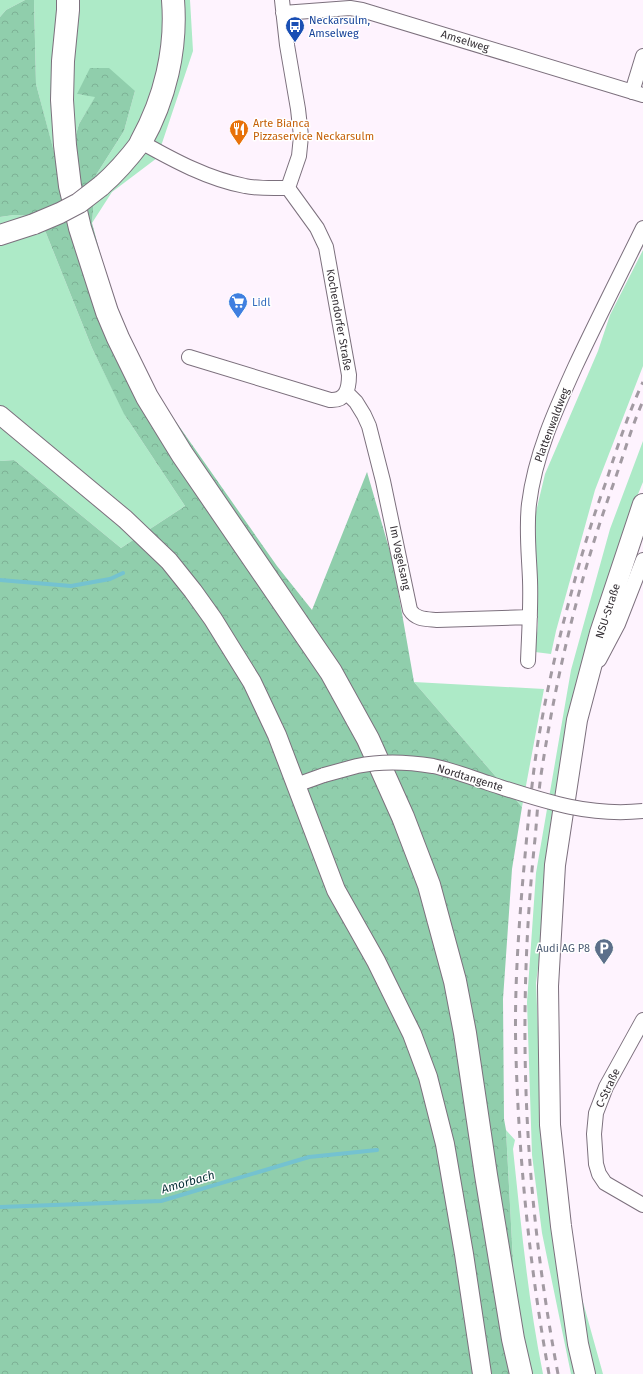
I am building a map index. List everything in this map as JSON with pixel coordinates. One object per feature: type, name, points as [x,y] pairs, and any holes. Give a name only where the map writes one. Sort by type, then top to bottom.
[{"type":"highway","points":[[165,0],[170,30],[171,52]]},
{"type":"highway","points":[[141,142],[151,123],[166,84],[171,52],[173,0]]},
{"type":"highway","points":[[71,8],[62,100],[70,186],[80,228],[96,281],[118,338],[148,397],[182,454],[331,672],[368,739],[403,817],[429,885],[455,981],[465,1033],[486,1175],[513,1339],[522,1374]]},
{"type":"main road","points":[[0,235],[34,224],[80,203],[116,174],[141,142]]},
{"type":"main road","name":"NSU-Straße","points":[[585,1374],[578,1344],[561,1226],[550,1124],[548,986],[555,865],[577,720],[600,633],[639,523],[643,504]]},
{"type":"street","name":"Amselweg","points":[[283,6],[350,8],[362,10],[638,93]]},
{"type":"street","points":[[141,142],[165,156],[229,182],[259,188],[288,188],[299,156],[301,136],[283,6]]},
{"type":"street","points":[[638,93],[643,56]]},
{"type":"street","name":"Kochendorfer Straße","points":[[288,188],[317,228],[326,247],[349,375],[349,384],[346,392]]},
{"type":"street","name":"Plattenwaldweg","points":[[528,661],[530,617],[528,527],[529,504],[537,464],[544,439],[556,408],[603,308],[643,228]]},
{"type":"street","points":[[189,357],[330,400],[336,400],[346,392]]},
{"type":"street","name":"Im Vogelsang","points":[[346,392],[356,402],[369,426],[383,481],[410,610],[413,614],[424,619],[438,620],[530,617]]},
{"type":"street","points":[[0,411],[18,429]]},
{"type":"street","points":[[0,415],[125,519],[169,561],[194,591],[252,682],[277,735],[336,890],[376,960],[412,1034],[428,1077],[445,1144],[464,1254],[482,1374]]},
{"type":"street","points":[[588,681],[618,624],[643,560]]},
{"type":"street","name":"Nordtangente","points":[[296,785],[324,775],[358,766],[386,763],[432,766],[457,772],[565,807],[619,814],[643,811]]},
{"type":"street","name":"C-Straße","points":[[643,1020],[606,1087],[596,1113],[594,1134],[596,1164],[599,1174],[605,1183],[643,1204]]},
{"type":"green space","points":[[0,0],[25,0],[6,10],[0,17]]},
{"type":"green space","points":[[25,0],[34,0],[36,84],[57,163],[71,152],[79,124],[95,97],[77,94],[90,68],[109,68],[135,91],[124,131],[96,175],[92,223],[120,327],[160,399],[277,566],[312,610],[367,472],[393,562],[414,682],[522,807],[512,869],[503,999],[504,1119],[506,1130],[519,1374],[0,1374],[0,461],[14,460],[121,548],[185,506],[124,414],[92,348],[46,233],[36,216],[14,215],[0,217],[0,17],[6,10]]},
{"type":"green space","points":[[34,0],[190,0],[193,51],[157,158],[112,192],[92,223],[96,175],[124,131],[135,91],[77,94],[96,96],[79,124],[71,152],[57,164],[36,84]]},
{"type":"green space","points":[[14,215],[36,216],[46,233],[92,348],[126,417],[185,506],[121,548],[14,460],[0,461],[0,217]]},
{"type":"green space","points":[[643,250],[643,366],[595,490],[551,654],[535,652],[538,624],[535,516],[545,474],[598,351],[610,315]]},
{"type":"green space","points":[[643,441],[643,482],[632,509],[553,856],[536,983],[542,1122],[554,1198],[603,1374],[571,1374],[542,1233],[532,1155],[527,1002],[536,873],[571,670],[610,529]]},
{"type":"green space","points":[[414,682],[544,689],[522,807]]},
{"type":"green space","points":[[506,1130],[515,1140],[513,1149],[525,1262],[543,1374],[519,1374]]},
{"type":"waterway","points":[[0,580],[71,586],[110,579],[123,573]]},
{"type":"waterway","name":"Amorbach","points":[[0,1207],[161,1201],[309,1157],[377,1150]]},
{"type":"railway","points":[[549,1374],[536,1295],[526,1215],[518,1096],[516,989],[526,841],[538,740],[562,628],[593,518],[632,406],[643,382]]},
{"type":"railway","points":[[558,1374],[546,1307],[537,1240],[527,1107],[525,1041],[526,974],[529,907],[538,799],[547,738],[561,665],[579,592],[601,520],[643,401]]},
{"type":"place","name":"Neckarsulm, Amselweg","points":[[295,43]]},
{"type":"place","name":"Arte Bianca Pizzaservice Neckarsulm","points":[[239,146]]},
{"type":"place","name":"Lidl","points":[[238,319]]},
{"type":"place","name":"Audi AG P8","points":[[604,965]]}]
